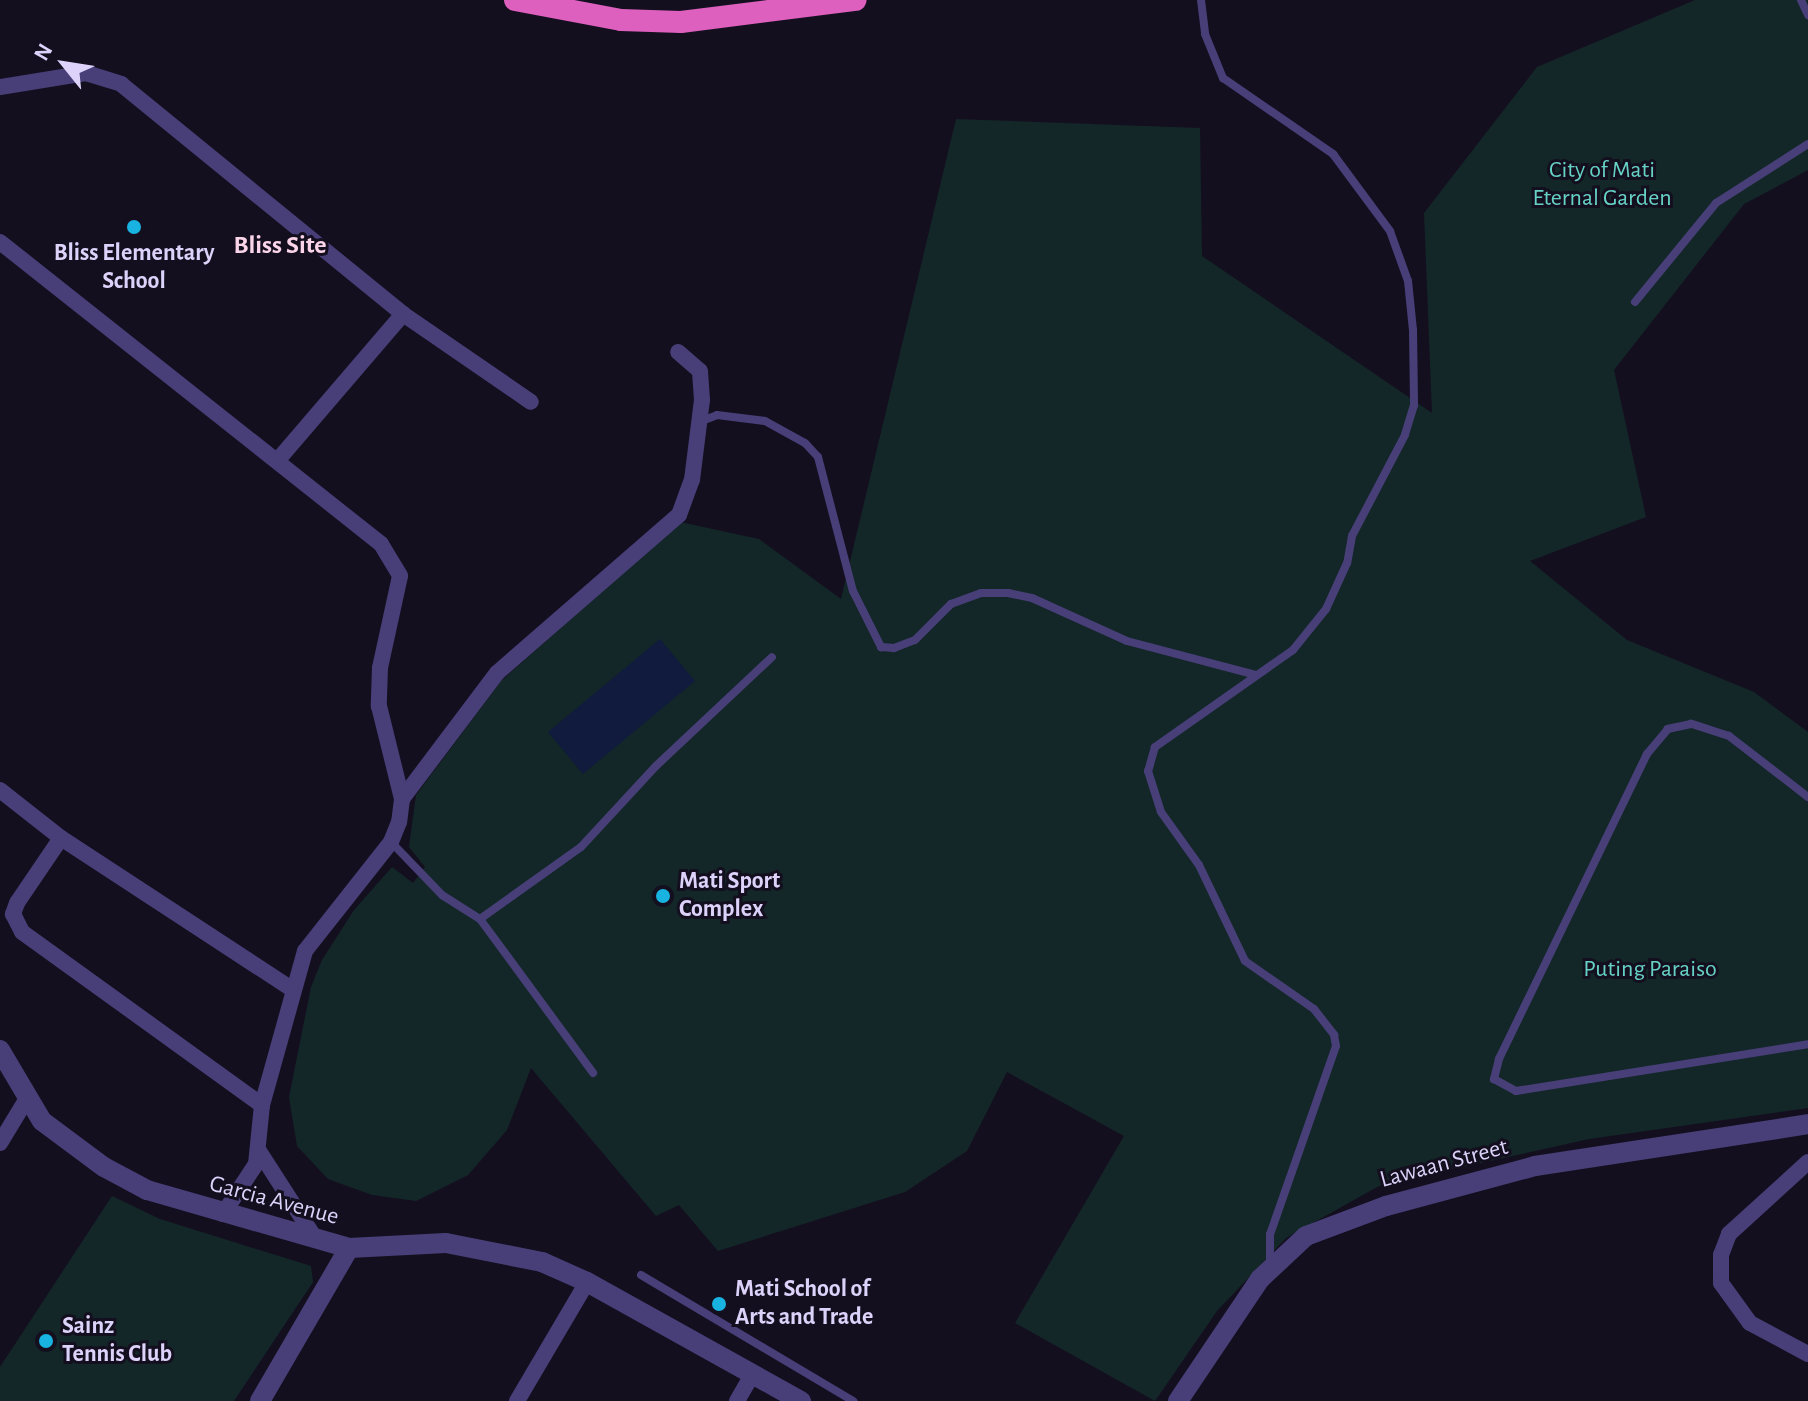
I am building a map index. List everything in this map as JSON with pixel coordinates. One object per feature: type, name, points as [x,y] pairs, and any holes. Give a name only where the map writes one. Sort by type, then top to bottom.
[{"type":"highway","points":[[515,0],[621,20],[681,22],[856,0]]},
{"type":"street","points":[[0,87],[86,73],[121,84],[403,314],[531,402]]},
{"type":"street","points":[[0,242],[277,461],[394,560],[399,593],[380,668],[379,706],[402,799]]},
{"type":"street","points":[[277,461],[403,314]]},
{"type":"street","points":[[223,1214],[249,1180],[259,1151],[262,1105],[305,951],[323,924],[391,842],[402,799],[497,673],[679,515],[688,499],[699,422],[700,371],[678,352]]},
{"type":"street","points":[[0,790],[61,838],[292,989]]},
{"type":"street","points":[[61,838],[17,903],[13,914],[22,932],[262,1105]]},
{"type":"street","name":"Garcia Avenue","points":[[0,1050],[26,1100],[61,1138],[104,1167],[147,1190],[223,1214],[313,1235],[349,1248],[446,1243],[515,1255],[587,1282],[801,1401]]},
{"type":"street","points":[[0,1143],[26,1100]]},
{"type":"street","name":"Lawaan Street","points":[[1178,1401],[1270,1267],[1306,1236],[1341,1222],[1475,1182],[1579,1159],[1808,1124]]},
{"type":"street","points":[[259,1151],[313,1235]]},
{"type":"street","points":[[1808,1162],[1758,1203],[1729,1234],[1721,1255],[1721,1283],[1732,1304],[1750,1323],[1808,1354]]},
{"type":"street","points":[[260,1401],[349,1248]]},
{"type":"street","points":[[517,1401],[587,1282]]},
{"type":"street","points":[[737,1401],[753,1373]]},
{"type":"lane","points":[[1201,0],[1205,34],[1223,78],[1333,154],[1382,219],[1400,251],[1412,310],[1414,405],[1397,454],[1352,536],[1347,563],[1326,609],[1293,650],[1155,747],[1148,771],[1161,812],[1203,873],[1245,961],[1314,1009],[1334,1035],[1336,1046],[1270,1234],[1270,1267]]},
{"type":"lane","points":[[1801,0],[1808,15]]},
{"type":"lane","points":[[1635,302],[1716,203],[1808,144]]},
{"type":"lane","points":[[699,422],[717,415],[765,421],[805,443],[818,457],[853,591],[881,647],[894,648],[915,640],[951,604],[981,593],[1008,593],[1032,598],[1127,641],[1256,675]]},
{"type":"lane","points":[[480,919],[581,847],[656,766],[772,657]]},
{"type":"lane","points":[[1808,797],[1729,736],[1691,724],[1668,729],[1647,754],[1499,1059],[1494,1079],[1516,1091],[1808,1044]]},
{"type":"lane","points":[[391,842],[442,895],[480,919],[593,1073]]},
{"type":"lane","points":[[641,1275],[853,1401]]},
{"type":"green space","points":[[1695,0],[1808,0],[1808,170],[1744,204],[1614,370],[1646,517],[1530,561],[1627,640],[1754,692],[1808,732],[1808,1108],[1589,1139],[1379,1186],[1286,1238],[1217,1311],[1155,1401],[1015,1323],[1124,1136],[1007,1072],[967,1151],[905,1192],[718,1251],[679,1205],[656,1216],[531,1068],[507,1130],[468,1175],[416,1201],[372,1195],[328,1179],[297,1146],[289,1097],[311,987],[322,960],[354,910],[392,867],[413,883],[425,867],[409,847],[416,795],[501,681],[680,522],[759,539],[841,599],[956,119],[1200,128],[1202,256],[1432,413],[1424,213],[1537,67]]},
{"type":"green space","points":[[112,1196],[160,1219],[311,1266],[313,1282],[234,1401],[0,1401],[0,1367]]},
{"type":"water","points":[[660,639],[695,681],[583,774],[548,732]]},
{"type":"place","name":"Bliss Elementary School","points":[[134,227]]},
{"type":"place","name":"Mati Sport Complex","points":[[663,896]]},
{"type":"place","name":"Mati School of Arts and Trade","points":[[719,1304]]},
{"type":"place","name":"Sainz Tennis Club","points":[[46,1341]]},
{"type":"district","name":"Bliss Site","points":[[280,246]]},
{"type":"park label","name":"City of Mati Eternal Garden","points":[[1602,185]]},
{"type":"park label","name":"Puting Paraiso","points":[[1650,970]]}]
